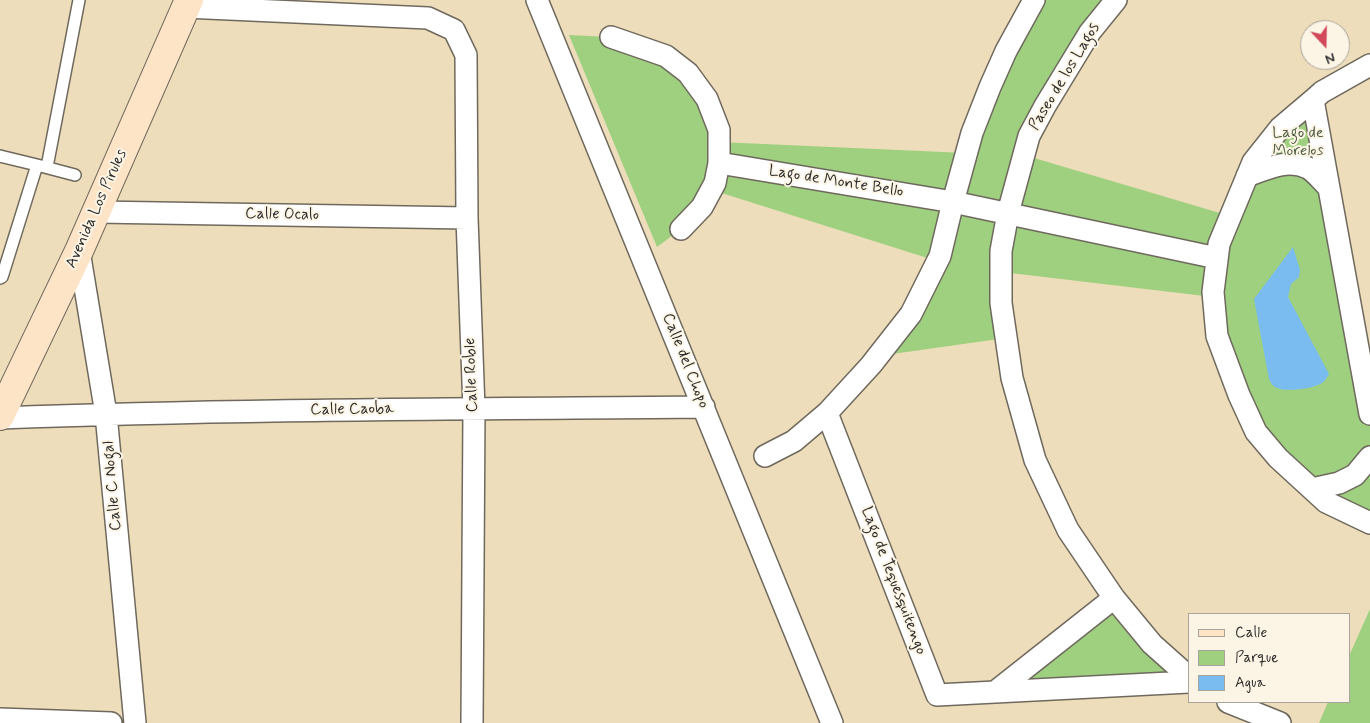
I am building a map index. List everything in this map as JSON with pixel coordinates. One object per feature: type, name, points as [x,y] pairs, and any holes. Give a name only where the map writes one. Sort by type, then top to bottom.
[{"type":"street","name":"Calle del Chopo","points":[[537,0],[832,723]]},
{"type":"street","points":[[765,456],[794,441],[827,413],[871,365],[911,314],[940,256],[972,133],[990,87],[1006,51],[1034,0]]},
{"type":"street","name":"Paseo de los Lagos","points":[[1008,213],[1029,136],[1090,32],[1116,0]]},
{"type":"street","name":"Calle Roble","points":[[187,4],[428,18],[454,30],[466,55],[467,218],[474,409],[472,723]]},
{"type":"street","name":"Avenida Los Pirules","points":[[0,417],[97,212],[187,4]]},
{"type":"street","points":[[611,38],[666,56],[688,73],[707,99],[719,130],[719,163],[715,183],[702,207],[681,229]]},
{"type":"street","points":[[1370,65],[1322,92],[1280,128],[1253,162],[1219,244],[1213,292],[1217,336],[1256,432],[1278,458],[1326,502],[1370,523]]},
{"type":"street","points":[[1313,100],[1370,414]]},
{"type":"street","name":"Lago de Monte Bello","points":[[719,163],[953,202]]},
{"type":"street","points":[[1247,176],[1274,166],[1290,164],[1308,168],[1328,187]]},
{"type":"street","points":[[953,202],[1217,258]]},
{"type":"street","name":"Calle Ocalo","points":[[97,212],[467,218]]},
{"type":"street","points":[[1008,213],[1001,251],[1001,303],[1012,378],[1035,460],[1068,530],[1114,598],[1152,644],[1188,676]]},
{"type":"street","name":"Calle C Nogal","points":[[79,251],[106,414],[135,723]]},
{"type":"street","name":"Calle Caoba","points":[[0,417],[704,407]]},
{"type":"street","name":"Lago de Tequesquitengo","points":[[827,413],[937,694],[1188,682]]},
{"type":"street","points":[[1312,489],[1339,483],[1355,475],[1370,456]]},
{"type":"street","points":[[995,692],[1114,598]]},
{"type":"street","points":[[1230,703],[1280,723]]},
{"type":"street","points":[[0,719],[111,723]]},
{"type":"lane","points":[[0,278],[2,277],[42,166],[79,0]]},
{"type":"lane","points":[[0,156],[75,175]]},
{"type":"green space","name":"Lago de Morelos","points":[[1034,0],[1116,0],[1024,155],[1230,216],[1238,197],[1313,100],[1370,414],[1370,523],[1256,432],[1213,297],[1002,272],[1006,338],[878,356],[937,261],[712,190],[681,229],[657,247],[569,35],[611,37],[688,73],[719,142],[966,153]]},
{"type":"green space","points":[[1114,598],[1188,676],[1188,677],[995,692]]},
{"type":"green space","points":[[1370,609],[1370,723],[1319,723],[1328,703],[1350,703],[1350,654]]},
{"type":"water","points":[[1293,247],[1300,270],[1299,277],[1291,284],[1288,297],[1329,374],[1318,385],[1287,390],[1275,387],[1269,379],[1254,299]]}]
